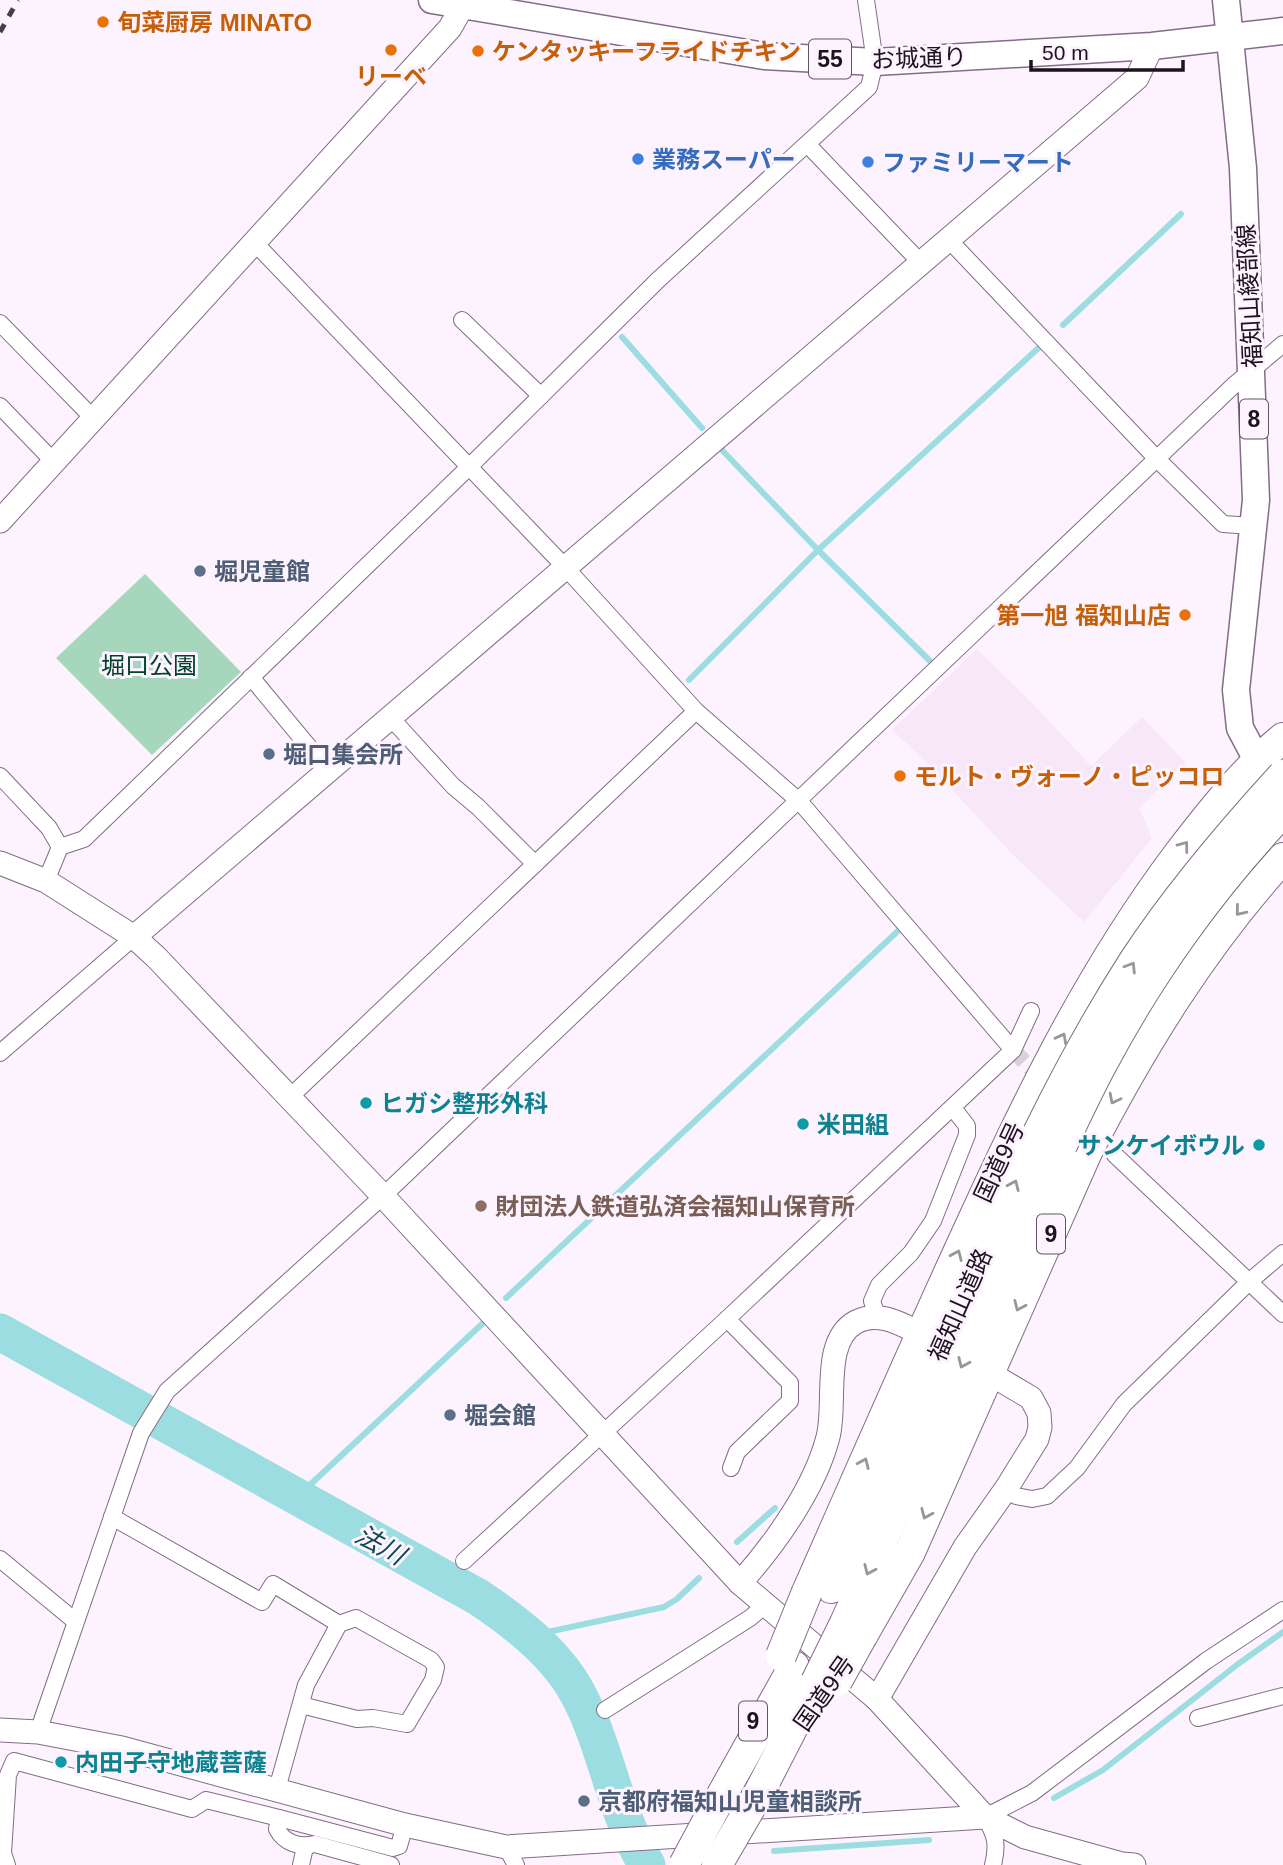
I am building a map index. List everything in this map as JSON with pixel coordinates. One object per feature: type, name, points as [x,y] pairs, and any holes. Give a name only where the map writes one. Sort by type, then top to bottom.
[{"type":"highway","name":"国道9号","points":[[717,1865],[778,1754],[805,1674],[834,1614],[921,1334],[1019,1120],[1101,966],[1143,902],[1190,839],[1257,760],[1283,738]]},
{"type":"highway","name":"福知山道路","points":[[834,1614],[1050,1139],[1076,1058],[1135,960],[1197,875],[1283,775]]},
{"type":"highway","name":"福知山道路","points":[[1050,1139],[1103,1062],[1156,972],[1222,882],[1283,813]]},
{"type":"highway","name":"国道9号","points":[[684,1865],[720,1798],[805,1674],[834,1614],[910,1552],[1087,1152],[1118,1091],[1158,1022],[1223,932],[1283,858]]},
{"type":"main road","name":"お城通り","points":[[432,0],[764,56],[875,62],[1152,46],[1283,31]]},
{"type":"main road","name":"福知山綾部線","points":[[1226,0],[1243,168],[1256,500],[1236,690],[1240,729],[1257,760],[1283,787]]},
{"type":"street","points":[[46,881],[60,847],[85,839],[658,280],[869,87],[875,62],[866,0]]},
{"type":"street","points":[[0,521],[450,28],[463,5]]},
{"type":"street","points":[[0,1053],[1137,78],[1152,46]]},
{"type":"street","points":[[807,144],[921,263]]},
{"type":"street","points":[[949,240],[1158,460],[1223,524],[1253,527]]},
{"type":"street","points":[[254,242],[565,568],[696,711],[800,802],[1013,1050]]},
{"type":"street","points":[[463,320],[541,396]]},
{"type":"street","points":[[0,323],[94,419]]},
{"type":"street","points":[[38,1732],[141,1433],[167,1391],[383,1196],[1252,369],[1283,344]]},
{"type":"street","points":[[0,405],[54,463]]},
{"type":"street","points":[[251,677],[328,769]]},
{"type":"street","points":[[289,1098],[696,711]]},
{"type":"street","points":[[390,717],[453,786],[535,864]]},
{"type":"street","points":[[2,782],[49,828],[60,847]]},
{"type":"street","points":[[0,863],[46,881],[134,937],[156,957],[383,1196],[740,1583],[877,1699],[985,1817],[993,1830],[997,1847],[993,1865]]},
{"type":"street","points":[[464,1561],[1013,1050],[1031,1011]]},
{"type":"street","points":[[877,1316],[872,1301],[879,1284],[911,1252],[933,1221],[967,1135],[967,1126],[953,1108]]},
{"type":"street","points":[[1115,1155],[1283,1314]]},
{"type":"street","points":[[1006,1489],[1016,1496],[1032,1499],[1047,1496],[1077,1468],[1124,1404],[1250,1281],[1283,1253]]},
{"type":"street","points":[[740,1583],[760,1560],[813,1479],[828,1437],[833,1405],[832,1358],[841,1337],[854,1322],[877,1316],[921,1334]]},
{"type":"street","points":[[727,1319],[790,1384],[790,1401],[737,1452],[731,1468]]},
{"type":"street","points":[[877,1699],[965,1547],[1037,1439],[1039,1413],[1031,1398],[989,1373]]},
{"type":"street","points":[[112,1517],[262,1602],[273,1584],[339,1624]]},
{"type":"street","points":[[0,1559],[75,1621]]},
{"type":"street","points":[[605,1710],[750,1618],[764,1606]]},
{"type":"street","points":[[0,1730],[38,1732],[122,1748],[511,1856],[646,1838],[985,1817],[1032,1793],[1206,1661],[1283,1610]]},
{"type":"street","points":[[277,1790],[306,1685],[339,1624],[356,1618],[431,1660],[436,1667],[433,1680],[407,1724],[373,1717],[357,1719],[301,1705]]},
{"type":"street","points":[[1198,1718],[1283,1696]]},
{"type":"street","points":[[7,1865],[3,1853],[8,1775],[14,1761],[192,1809],[206,1800],[393,1848],[401,1842],[405,1825]]},
{"type":"street","points":[[985,1817],[1025,1837],[1127,1865]]},
{"type":"street","points":[[279,1818],[276,1829],[281,1838],[305,1847],[315,1844],[366,1862],[391,1865]]},
{"type":"street","points":[[301,1865],[305,1847]]},
{"type":"shaded area","points":[[977,649],[1091,766],[1142,717],[1186,763],[1139,808],[1152,838],[1084,922],[1012,854],[892,730]]},
{"type":"green space","name":"堀口公園","points":[[145,574],[241,672],[152,755],[56,658]]},
{"type":"waterway","points":[[1063,325],[1181,214]]},
{"type":"waterway","points":[[622,337],[702,428]]},
{"type":"waterway","points":[[689,680],[818,550],[1045,342]]},
{"type":"waterway","points":[[720,448],[932,663]]},
{"type":"waterway","points":[[506,1298],[899,930]]},
{"type":"waterway","points":[[297,1497],[483,1323]]},
{"type":"waterway","name":"法川","points":[[0,1332],[478,1597],[521,1628],[559,1665],[578,1694],[596,1736],[626,1824],[647,1865]]},
{"type":"waterway","points":[[737,1542],[775,1508]]},
{"type":"waterway","points":[[529,1636],[664,1607],[677,1599],[699,1578]]},
{"type":"waterway","points":[[1054,1798],[1103,1770],[1283,1632]]},
{"type":"waterway","points":[[774,1851],[929,1840]]},
{"type":"waterway","name":"法川","points":[[645,1862],[651,1860]]},
{"type":"tunnel","points":[[1013,1050],[1043,1081]]},
{"type":"railway","points":[[0,32],[18,0]]},
{"type":"place","name":"旬菜厨房 MINATO","points":[[103,22]]},
{"type":"place","name":"リーベ","points":[[391,50]]},
{"type":"place","name":"ケンタッキーフライドチキン","points":[[478,51]]},
{"type":"place","name":"業務スーパー","points":[[638,159]]},
{"type":"place","name":"ファミリーマート","points":[[868,162]]},
{"type":"place","name":"堀児童館","points":[[200,571]]},
{"type":"place","name":"第一旭 福知山店","points":[[1185,615]]},
{"type":"place","name":"堀口集会所","points":[[269,754]]},
{"type":"place","name":"モルト・ヴォーノ・ピッコロ","points":[[900,776]]},
{"type":"place","name":"ヒガシ整形外科","points":[[366,1103]]},
{"type":"place","name":"米田組","points":[[803,1124]]},
{"type":"place","name":"サンケイボウル","points":[[1259,1145]]},
{"type":"place","name":"財団法人鉄道弘済会福知山保育所","points":[[481,1206]]},
{"type":"place","name":"堀会館","points":[[450,1415]]},
{"type":"place","name":"内田子守地蔵菩薩","points":[[61,1762]]},
{"type":"place","name":"京都府福知山児童相談所","points":[[584,1801]]}]
